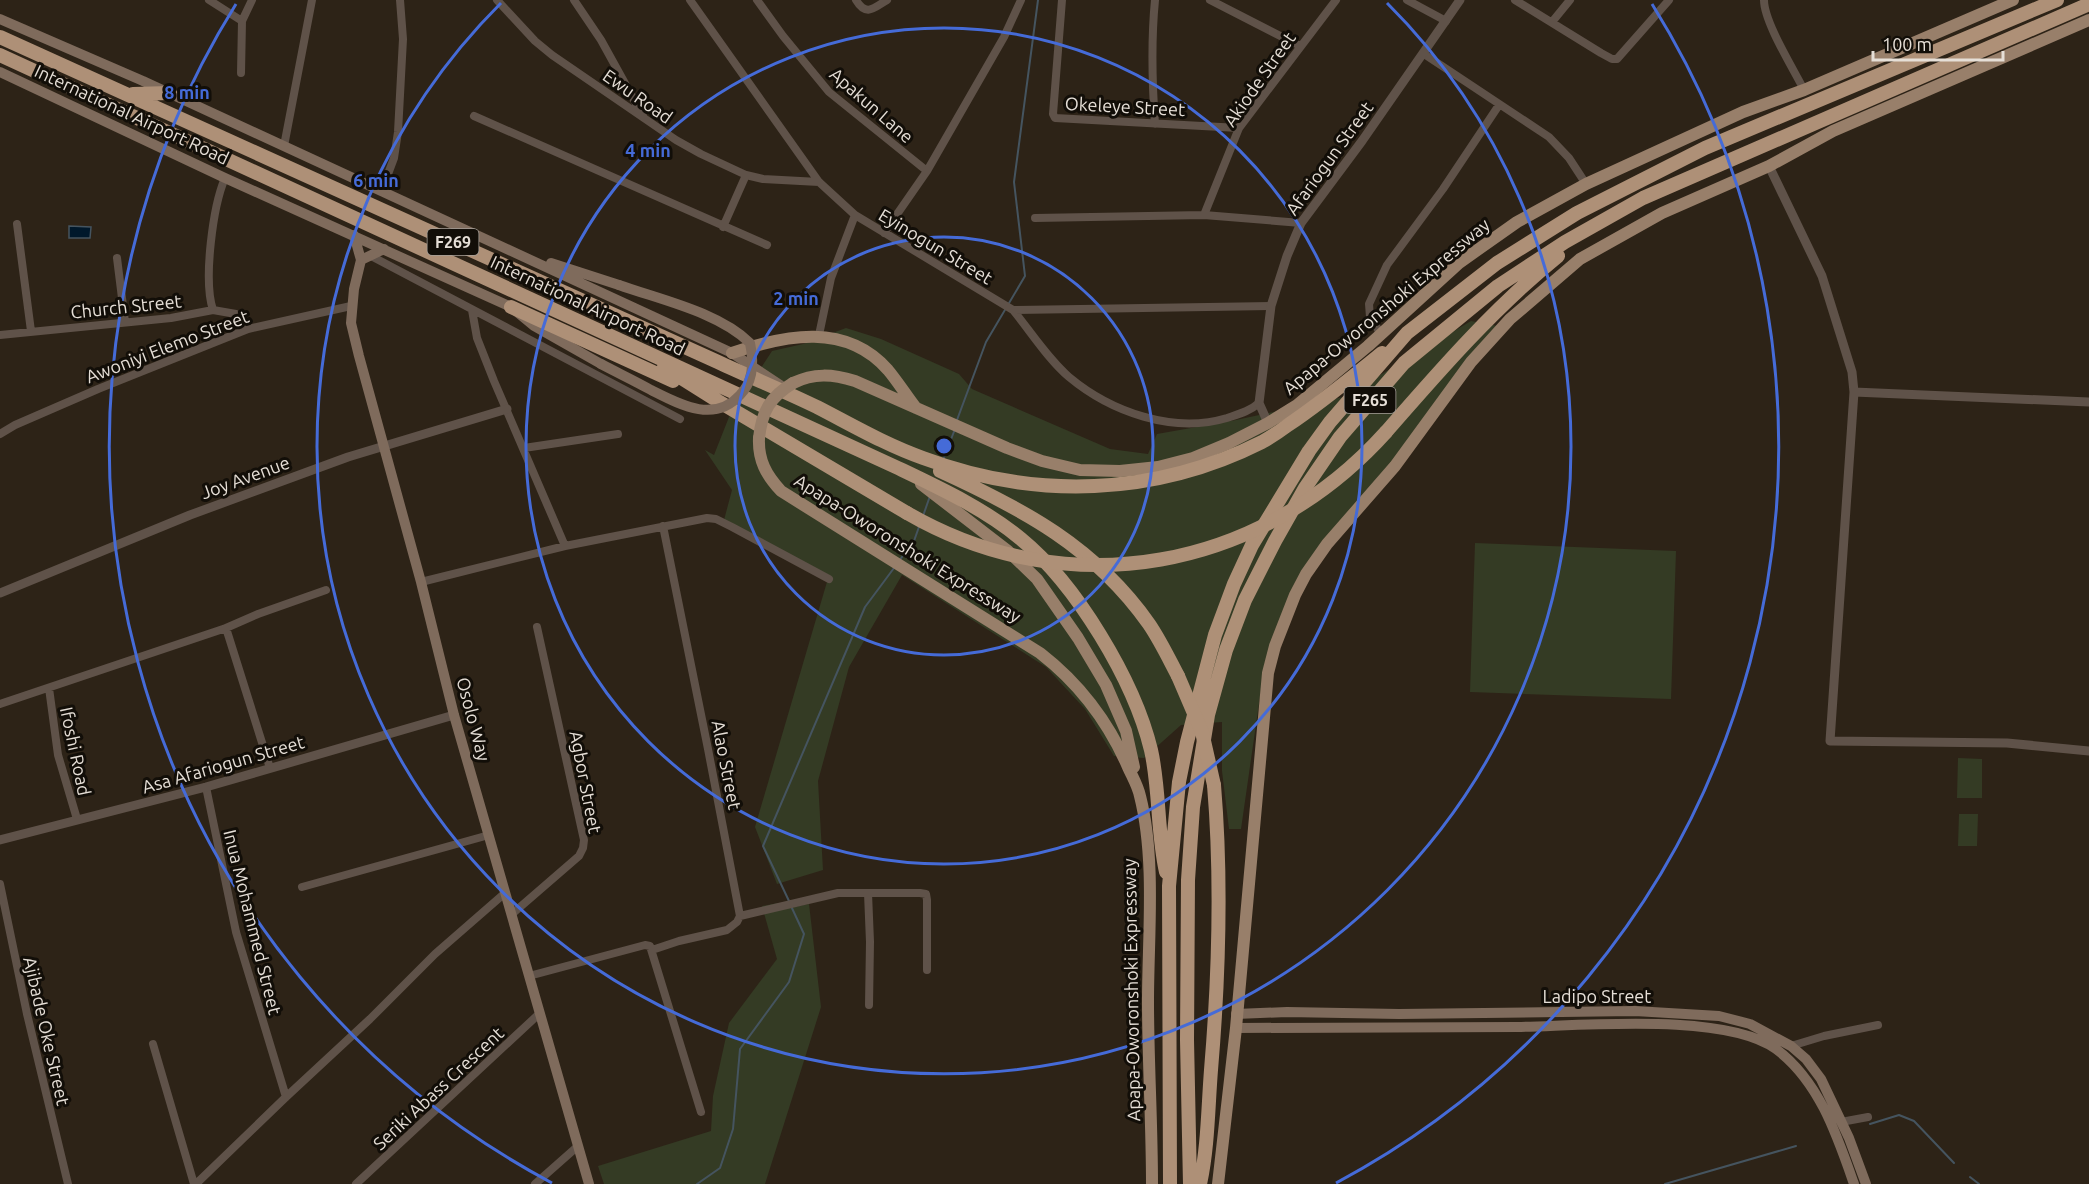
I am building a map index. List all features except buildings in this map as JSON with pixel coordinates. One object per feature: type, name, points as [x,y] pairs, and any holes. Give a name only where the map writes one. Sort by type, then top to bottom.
[{"type":"highway","name":"Apapa-Oworonshoki Expressway","points":[[1170,1184],[1169,886],[1179,782],[1187,742],[1215,635],[1234,584],[1252,545],[1309,451],[1330,422],[1407,333],[1497,263],[1577,213],[1705,148],[2057,0]]},
{"type":"highway","name":"F265","points":[[1190,1184],[1187,1040],[1188,880],[1193,807],[1208,715],[1226,650],[1245,600],[1275,540],[1319,465],[1364,407],[1404,363],[1498,286],[1565,242],[1643,198],[2033,36],[2089,4]]},
{"type":"highway","name":"International Airport Road","points":[[0,37],[813,406],[925,461],[952,471]]},
{"type":"highway","name":"International Airport Road","points":[[0,55],[898,468],[993,519],[1020,538],[1042,559],[1090,620],[1121,673],[1151,750],[1160,848],[1169,886]]},
{"type":"highway","points":[[129,94],[170,93]]},
{"type":"highway","points":[[616,337],[718,401],[931,528],[980,547],[1041,561],[1108,565],[1168,558],[1226,543],[1289,513],[1345,474],[1386,432],[1481,325],[1524,283],[1567,248],[1643,198]]},
{"type":"highway","points":[[511,307],[718,401]]},
{"type":"highway","points":[[511,307],[561,314]]},
{"type":"highway","points":[[952,471],[1010,482],[1099,487],[1158,480],[1209,466],[1273,435],[1333,394],[1407,333]]},
{"type":"highway","points":[[952,471],[1041,521],[1077,548],[1128,598],[1150,625],[1178,676],[1202,732],[1214,785],[1220,918],[1214,1042],[1200,1184]]},
{"type":"main road","name":"Apapa-Oworonshoki Expressway","points":[[1152,1184],[1148,1005],[1150,892],[1147,848],[1140,795],[1116,741],[1102,717],[1078,686],[1061,669],[1017,637],[781,491],[760,460],[761,420],[769,403],[780,391],[807,376],[838,376],[855,381],[1007,448],[1042,461],[1080,470],[1120,471],[1158,467],[1193,458],[1229,443],[1297,405],[1460,263],[1517,222],[1586,184],[1743,112],[1804,90],[2013,0]]},
{"type":"main road","name":"International Airport Road","points":[[0,19],[170,93],[732,353],[813,406]]},
{"type":"main road","points":[[1218,1184],[1236,1028],[1268,673],[1284,621],[1306,574],[1327,544],[1395,466],[1471,362],[1510,318],[1580,259],[1662,213],[1769,166],[1833,131],[1991,64],[2033,36],[2089,20]]},
{"type":"main road","name":"International Airport Road","points":[[0,72],[225,178],[511,307],[534,326],[681,405],[701,410],[716,410],[735,401],[746,389],[753,369],[750,343],[738,331],[721,321],[504,247]]},
{"type":"main road","name":"Osolo Way","points":[[354,235],[366,258],[351,306],[351,323],[421,582],[454,715],[589,1184]]},
{"type":"main road","points":[[366,258],[384,249]]},
{"type":"main road","points":[[732,353],[766,343],[819,335],[840,339],[861,348],[887,369],[916,409]]},
{"type":"main road","points":[[943,494],[1037,579],[1078,638],[1106,685],[1126,731],[1140,795]]},
{"type":"main road","name":"Ladipo Street","points":[[1236,1014],[1656,1012],[1719,1016],[1750,1024],[1791,1046],[1806,1059],[1821,1079],[1866,1184]]},
{"type":"main road","name":"Ladipo Street","points":[[1236,1028],[1519,1027],[1637,1024],[1719,1029],[1747,1035],[1774,1048],[1795,1066],[1812,1087],[1840,1144],[1854,1184]]},
{"type":"street","points":[[208,0],[242,21]]},
{"type":"street","points":[[241,73],[242,21],[252,0]]},
{"type":"street","points":[[284,146],[312,0]]},
{"type":"street","points":[[385,182],[394,158],[398,132],[403,39],[400,0]]},
{"type":"street","name":"Ewu Road","points":[[497,0],[535,41],[552,55],[693,149],[746,175],[764,179],[819,182]]},
{"type":"street","points":[[574,0],[605,47],[644,117]]},
{"type":"street","name":"Eyinogun Street","points":[[690,0],[819,182],[855,215],[1013,310],[1271,306]]},
{"type":"street","name":"Apakun Lane","points":[[757,0],[829,92],[927,171]]},
{"type":"street","points":[[856,0],[860,8],[871,10],[887,0]]},
{"type":"street","points":[[884,233],[927,171],[1004,37],[1021,0]]},
{"type":"street","name":"Okeleye Street","points":[[1062,0],[1053,114],[1055,118],[1239,128]]},
{"type":"street","points":[[1155,0],[1152,72],[1155,124]]},
{"type":"street","points":[[1210,0],[1300,46]]},
{"type":"street","name":"Akiode Street","points":[[1204,215],[1239,128],[1336,0]]},
{"type":"street","points":[[1407,0],[1446,21]]},
{"type":"street","name":"Afariogun Street","points":[[1259,403],[1271,306],[1287,256],[1301,223],[1362,141],[1460,0]]},
{"type":"street","points":[[1515,0],[1601,53],[1617,59],[1669,0]]},
{"type":"street","points":[[1552,22],[1570,0]]},
{"type":"street","points":[[1764,0],[1764,7],[1777,37],[1804,90]]},
{"type":"street","points":[[1424,54],[1549,137],[1569,158],[1586,184]]},
{"type":"street","points":[[1381,334],[1370,317],[1369,304],[1387,265],[1443,189],[1499,105]]},
{"type":"street","points":[[474,116],[768,245]]},
{"type":"street","points":[[1769,166],[1822,276],[1852,372],[1854,392],[1830,741],[2007,743],[2089,750]]},
{"type":"street","points":[[723,227],[746,175]]},
{"type":"street","points":[[213,310],[210,302],[210,253],[219,191],[225,178]]},
{"type":"street","points":[[819,335],[831,278],[855,215]]},
{"type":"street","points":[[1035,218],[1204,215],[1301,223]]},
{"type":"street","points":[[17,224],[31,331]]},
{"type":"street","points":[[117,258],[124,322]]},
{"type":"street","points":[[366,258],[472,310],[680,419]]},
{"type":"street","name":"Awoniyi Elemo Street","points":[[0,434],[98,388],[248,329],[351,306]]},
{"type":"street","name":"Church Street","points":[[0,335],[171,318],[213,310],[236,314],[248,329]]},
{"type":"street","points":[[472,310],[477,338],[564,546]]},
{"type":"street","points":[[1013,310],[1068,376],[1093,394],[1133,412],[1167,423],[1185,425],[1218,421],[1243,413],[1259,403],[1268,423]]},
{"type":"street","points":[[1854,392],[2089,402]]},
{"type":"street","name":"Joy Avenue","points":[[0,592],[190,515],[384,446],[447,429],[507,409]]},
{"type":"street","points":[[524,448],[618,434]]},
{"type":"street","points":[[421,582],[564,546],[707,518],[716,519],[830,579]]},
{"type":"street","name":"Alao Street","points":[[663,526],[740,916]]},
{"type":"street","points":[[0,704],[226,628],[326,590]]},
{"type":"street","name":"Agbor Street","points":[[512,914],[579,856],[584,848],[582,821],[537,627]]},
{"type":"street","points":[[226,628],[270,768]]},
{"type":"street","name":"Ifoshi Road","points":[[49,688],[58,755],[77,819]]},
{"type":"street","name":"Asa Afariogun Street","points":[[0,840],[206,787],[454,715]]},
{"type":"street","name":"Inua Mohammed Street","points":[[206,787],[236,932],[286,1097]]},
{"type":"street","points":[[302,887],[489,835]]},
{"type":"street","name":"Ajibade Oke Street","points":[[0,884],[27,1014],[68,1184]]},
{"type":"street","points":[[153,1044],[195,1184],[370,1019],[435,954],[505,893]]},
{"type":"street","points":[[652,950],[727,930],[737,922],[740,916],[838,893],[926,894],[927,970]]},
{"type":"street","points":[[868,893],[869,1005]]},
{"type":"street","points":[[530,976],[645,945],[650,946],[700,1112]]},
{"type":"street","name":"Seriki Abass Crescent","points":[[356,1184],[540,1013]]},
{"type":"street","points":[[1791,1046],[1824,1036],[1878,1025]]},
{"type":"street","points":[[1841,1122],[1868,1118]]},
{"type":"street","points":[[535,1184],[578,1146]]},
{"type":"green space","points":[[1471,321],[1503,327],[1289,598],[1265,662],[1241,829],[1229,829],[1222,771],[1222,722],[1181,725],[1144,758],[1114,756],[1085,709],[1046,667],[902,575],[849,667],[818,781],[823,870],[777,884],[755,827],[829,575],[724,520],[732,490],[705,450],[714,455],[729,417],[772,351],[803,344],[846,328],[881,339],[959,374],[972,389],[1110,449],[1148,454],[1157,434],[1343,397]]},
{"type":"green space","points":[[1475,543],[1676,551],[1671,699],[1470,692]]},
{"type":"green space","points":[[1958,758],[1982,759],[1982,798],[1957,798]]},
{"type":"green space","points":[[1959,814],[1978,814],[1977,846],[1958,846]]},
{"type":"green space","points":[[778,903],[788,908],[809,904],[821,1007],[765,1184],[604,1184],[598,1166],[711,1131],[713,1096],[729,1023],[777,959],[762,906]]},
{"type":"water","points":[[69,226],[91,227],[90,238],[69,238]]},
{"type":"waterway","points":[[957,420],[986,342],[1025,276],[1014,182],[1038,0]]},
{"type":"waterway","points":[[943,460],[955,429]]},
{"type":"waterway","points":[[923,516],[930,496]]},
{"type":"waterway","points":[[899,561],[914,541],[920,524]]},
{"type":"waterway","points":[[789,901],[763,846],[865,607],[894,568]]},
{"type":"waterway","points":[[697,1184],[720,1168],[733,1129],[740,1049],[789,982],[804,934],[791,906]]},
{"type":"waterway","points":[[1870,1124],[1899,1115],[1914,1121],[1954,1163]]},
{"type":"waterway","points":[[1665,1184],[1796,1146]]},
{"type":"waterway","points":[[1970,1177],[1979,1184]]}]
